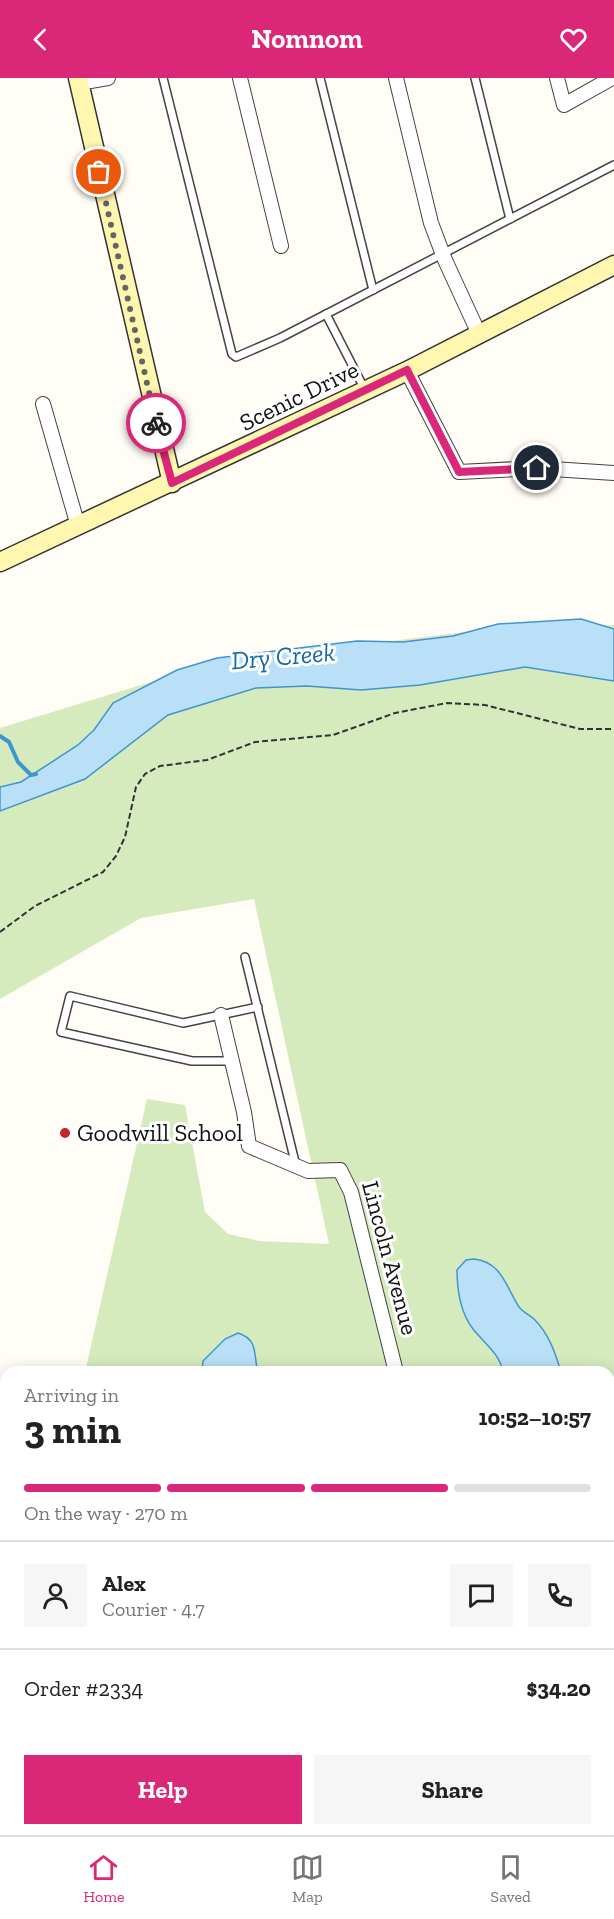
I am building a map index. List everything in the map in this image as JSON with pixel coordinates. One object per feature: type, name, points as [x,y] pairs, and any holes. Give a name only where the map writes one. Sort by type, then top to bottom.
[{"type":"main road","points":[[78,80],[172,483]]},
{"type":"main road","name":"Scenic Drive","points":[[0,562],[172,483],[407,370],[614,265]]},
{"type":"street","points":[[78,80],[108,78]]},
{"type":"street","points":[[240,78],[281,246]]},
{"type":"street","points":[[396,78],[422,192],[442,253],[479,334]]},
{"type":"street","points":[[557,78],[564,105],[612,78]]},
{"type":"street","points":[[407,370],[459,472],[537,468],[614,473]]},
{"type":"street","points":[[43,404],[78,526]]},
{"type":"street","name":"Lincoln Avenue","points":[[221,1015],[249,1146],[308,1171],[340,1170],[351,1192],[394,1366]]},
{"type":"lane","points":[[164,78],[232,354],[236,357],[326,314],[614,165]]},
{"type":"lane","points":[[320,78],[373,290]]},
{"type":"lane","points":[[475,78],[510,219]]},
{"type":"lane","points":[[326,314],[365,390]]},
{"type":"lane","points":[[245,957],[296,1166]]},
{"type":"lane","points":[[232,1061],[192,1061],[61,1032],[70,996],[183,1023],[258,1006]]},
{"type":"path","points":[[0,932],[34,906],[103,872],[116,856],[124,837],[136,787],[145,774],[160,766],[207,760],[255,742],[333,735],[395,713],[447,704],[485,705],[580,729],[614,729]]},
{"type":"green space","points":[[614,625],[614,1366],[86,1366],[147,1099],[185,1105],[205,1212],[228,1234],[259,1241],[329,1244],[254,899],[141,918],[0,999],[0,728],[213,663],[505,627]]},
{"type":"water","points":[[581,619],[614,629],[614,681],[525,667],[420,685],[361,690],[307,686],[256,688],[168,715],[85,779],[0,811],[0,787],[21,782],[78,745],[94,730],[113,703],[177,670],[217,658],[357,641],[403,642],[453,636],[498,624]]},
{"type":"water","points":[[466,1260],[483,1261],[497,1270],[519,1307],[544,1331],[559,1366],[501,1366],[495,1354],[473,1329],[460,1301],[457,1270]]},
{"type":"water","points":[[238,1333],[245,1336],[254,1348],[257,1366],[203,1366],[203,1361],[225,1339]]},
{"type":"waterway","name":"Dry Creek","points":[[0,736],[9,742],[18,762],[31,775],[36,774]]},
{"type":"way so far","points":[[99,172],[156,423]]},
{"type":"place","name":"Goodwill School","points":[[65,1133]]},
{"type":"route","points":[[156,423],[172,483],[407,370],[459,472],[537,468]]}]
